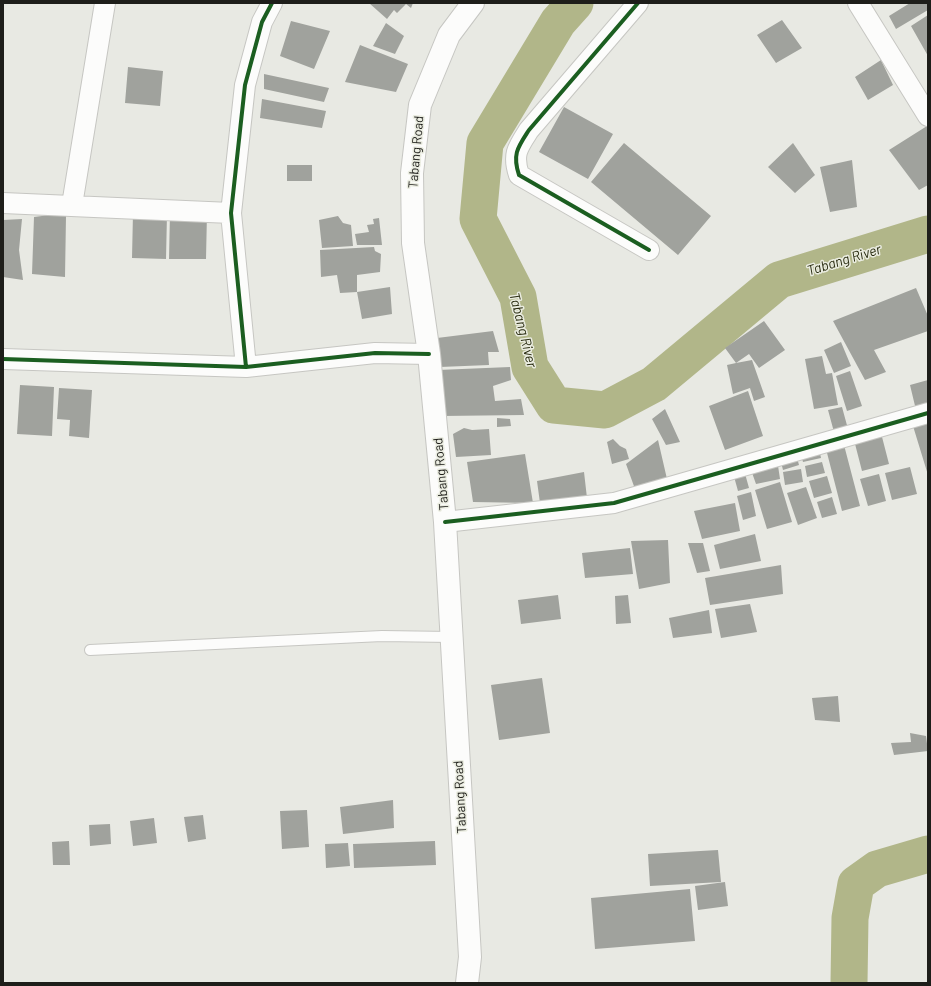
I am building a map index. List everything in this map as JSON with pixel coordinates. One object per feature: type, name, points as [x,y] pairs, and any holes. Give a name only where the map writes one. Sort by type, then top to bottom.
[{"type":"main road","name":"Tabang Road","points":[[467,983],[470,957],[445,522],[429,354],[413,244],[412,173],[420,105],[449,35],[473,3]]},
{"type":"street","points":[[72,205],[105,3]]},
{"type":"street","points":[[246,366],[231,212],[245,85],[262,22],[272,3]]},
{"type":"street","points":[[638,3],[529,130],[519,146],[515,162],[519,175],[649,250]]},
{"type":"street","points":[[858,3],[928,116]]},
{"type":"street","points":[[3,203],[231,212]]},
{"type":"street","points":[[3,359],[246,366],[375,353],[429,354]]},
{"type":"street","points":[[445,522],[614,502],[928,414]]},
{"type":"lane","points":[[90,650],[382,636],[451,637]]},
{"type":"building","points":[[369,3],[413,3],[411,8],[406,4],[397,13],[394,10],[387,19]]},
{"type":"building","points":[[910,3],[928,3],[928,10],[896,29],[889,16]]},
{"type":"building","points":[[928,15],[928,56],[911,26]]},
{"type":"building","points":[[782,20],[802,48],[776,63],[757,35]]},
{"type":"building","points":[[291,21],[330,31],[314,69],[280,56]]},
{"type":"building","points":[[386,23],[404,36],[395,54],[373,46]]},
{"type":"building","points":[[360,45],[408,64],[396,92],[345,82]]},
{"type":"building","points":[[881,60],[893,85],[868,100],[855,77]]},
{"type":"building","points":[[128,67],[163,71],[160,106],[125,103]]},
{"type":"building","points":[[264,74],[329,88],[324,102],[264,89]]},
{"type":"building","points":[[262,99],[326,111],[322,128],[260,118]]},
{"type":"building","points":[[564,107],[613,134],[588,179],[539,152]]},
{"type":"building","points":[[927,126],[928,185],[919,190],[889,150]]},
{"type":"building","points":[[624,143],[711,216],[678,255],[591,182]]},
{"type":"building","points":[[793,143],[815,175],[795,193],[768,167]]},
{"type":"building","points":[[852,160],[857,207],[830,212],[820,167]]},
{"type":"building","points":[[287,165],[312,165],[312,181],[287,181]]},
{"type":"building","points":[[133,213],[167,214],[166,259],[132,258]]},
{"type":"building","points":[[170,213],[207,213],[206,259],[169,259]]},
{"type":"building","points":[[50,215],[66,216],[65,277],[32,274],[34,217]]},
{"type":"building","points":[[338,216],[343,223],[351,225],[353,246],[322,248],[319,220]]},
{"type":"building","points":[[379,218],[382,245],[357,245],[355,234],[369,232],[367,225],[374,224],[373,219]]},
{"type":"building","points":[[22,219],[19,250],[23,280],[3,277],[3,220]]},
{"type":"building","points":[[374,247],[375,251],[381,254],[380,272],[357,275],[357,292],[340,293],[337,275],[321,277],[320,250]]},
{"type":"building","points":[[390,287],[392,314],[362,319],[357,292]]},
{"type":"building","points":[[916,288],[928,316],[928,331],[874,350],[886,372],[865,380],[833,321]]},
{"type":"building","points":[[764,321],[785,350],[759,368],[749,354],[736,363],[725,348]]},
{"type":"building","points":[[493,331],[499,352],[488,352],[489,365],[440,367],[437,338]]},
{"type":"building","points":[[841,342],[851,366],[834,373],[824,350]]},
{"type":"building","points":[[822,356],[826,374],[832,373],[838,405],[814,409],[805,359]]},
{"type":"building","points":[[752,360],[765,397],[754,401],[750,388],[733,394],[727,365]]},
{"type":"building","points":[[510,367],[511,380],[493,386],[495,401],[521,399],[524,415],[442,416],[438,370]]},
{"type":"building","points":[[850,371],[862,406],[847,411],[836,376]]},
{"type":"building","points":[[928,380],[928,406],[916,410],[910,385]]},
{"type":"building","points":[[20,385],[54,387],[52,436],[17,434]]},
{"type":"building","points":[[59,388],[92,390],[89,438],[69,436],[70,420],[57,419]]},
{"type":"building","points":[[748,391],[763,436],[725,450],[709,406]]},
{"type":"building","points":[[842,407],[848,429],[834,432],[828,410]]},
{"type":"building","points":[[665,409],[680,442],[666,445],[652,419]]},
{"type":"building","points":[[497,418],[510,419],[511,426],[497,427]]},
{"type":"building","points":[[928,421],[928,475],[913,426]]},
{"type":"building","points":[[464,428],[472,430],[489,429],[491,455],[456,457],[453,434]]},
{"type":"building","points":[[881,433],[889,464],[862,471],[854,440]]},
{"type":"building","points":[[613,439],[620,446],[626,449],[629,459],[612,464],[607,442]]},
{"type":"building","points":[[658,440],[667,479],[635,489],[626,464]]},
{"type":"building","points":[[844,445],[860,506],[842,511],[826,449]]},
{"type":"building","points":[[819,448],[821,458],[803,462],[800,452]]},
{"type":"building","points":[[525,454],[533,503],[473,502],[467,462]]},
{"type":"building","points":[[796,454],[799,465],[783,470],[780,458]]},
{"type":"building","points":[[777,459],[780,479],[756,484],[750,467]]},
{"type":"building","points":[[822,462],[825,473],[807,477],[805,466]]},
{"type":"building","points":[[910,467],[917,494],[892,500],[885,473]]},
{"type":"building","points":[[801,469],[803,482],[785,485],[783,472]]},
{"type":"building","points":[[744,470],[749,488],[738,491],[733,473]]},
{"type":"building","points":[[584,472],[587,498],[540,503],[537,481]]},
{"type":"building","points":[[879,474],[886,501],[868,506],[860,479]]},
{"type":"building","points":[[827,476],[832,493],[814,498],[809,481]]},
{"type":"building","points":[[780,482],[792,522],[767,529],[755,490]]},
{"type":"building","points":[[806,487],[817,518],[798,525],[787,493]]},
{"type":"building","points":[[751,492],[756,516],[743,520],[737,496]]},
{"type":"building","points":[[832,497],[837,514],[822,518],[817,502]]},
{"type":"building","points":[[735,503],[740,531],[702,539],[694,511]]},
{"type":"building","points":[[755,534],[761,561],[720,569],[714,545]]},
{"type":"building","points":[[668,540],[670,583],[639,589],[631,541]]},
{"type":"building","points":[[688,543],[703,543],[710,571],[697,573]]},
{"type":"building","points":[[630,548],[633,574],[585,578],[582,553]]},
{"type":"building","points":[[781,565],[783,594],[710,605],[705,578]]},
{"type":"building","points":[[558,595],[561,619],[521,624],[518,600]]},
{"type":"building","points":[[628,595],[631,623],[616,624],[615,596]]},
{"type":"building","points":[[750,604],[757,632],[721,638],[715,609]]},
{"type":"building","points":[[709,610],[712,633],[673,638],[669,618]]},
{"type":"building","points":[[542,678],[550,733],[499,740],[491,685]]},
{"type":"building","points":[[838,696],[840,722],[815,720],[812,698]]},
{"type":"building","points":[[910,733],[926,736],[928,751],[894,755],[891,743],[911,742]]},
{"type":"building","points":[[393,800],[394,828],[343,834],[340,807]]},
{"type":"building","points":[[307,810],[309,847],[282,849],[280,811]]},
{"type":"building","points":[[203,815],[206,839],[188,842],[184,817]]},
{"type":"building","points":[[154,818],[157,843],[133,846],[130,821]]},
{"type":"building","points":[[110,824],[111,844],[90,846],[89,825]]},
{"type":"building","points":[[69,841],[70,865],[53,865],[52,842]]},
{"type":"building","points":[[435,841],[436,865],[354,868],[353,844]]},
{"type":"building","points":[[348,843],[350,866],[326,868],[325,844]]},
{"type":"building","points":[[718,850],[721,882],[650,886],[648,854]]},
{"type":"building","points":[[725,882],[728,906],[698,910],[695,886]]},
{"type":"building","points":[[690,889],[695,941],[595,949],[591,898]]},
{"type":"waterway","name":"Tabang River","points":[[575,3],[558,22],[485,143],[478,219],[518,297],[530,367],[554,405],[605,410],[654,384],[779,280],[928,234]]},
{"type":"waterway","name":"Tabang River","points":[[849,983],[850,918],[856,884],[877,869],[928,854]]},
{"type":"cycle path","points":[[246,367],[231,213],[245,85],[262,22],[272,3]]},
{"type":"cycle path","points":[[638,3],[529,130],[519,146],[516,162],[519,175],[649,250]]},
{"type":"cycle path","points":[[3,359],[246,367],[375,353],[429,354]]},
{"type":"cycle path","points":[[445,522],[614,503],[928,413]]}]
